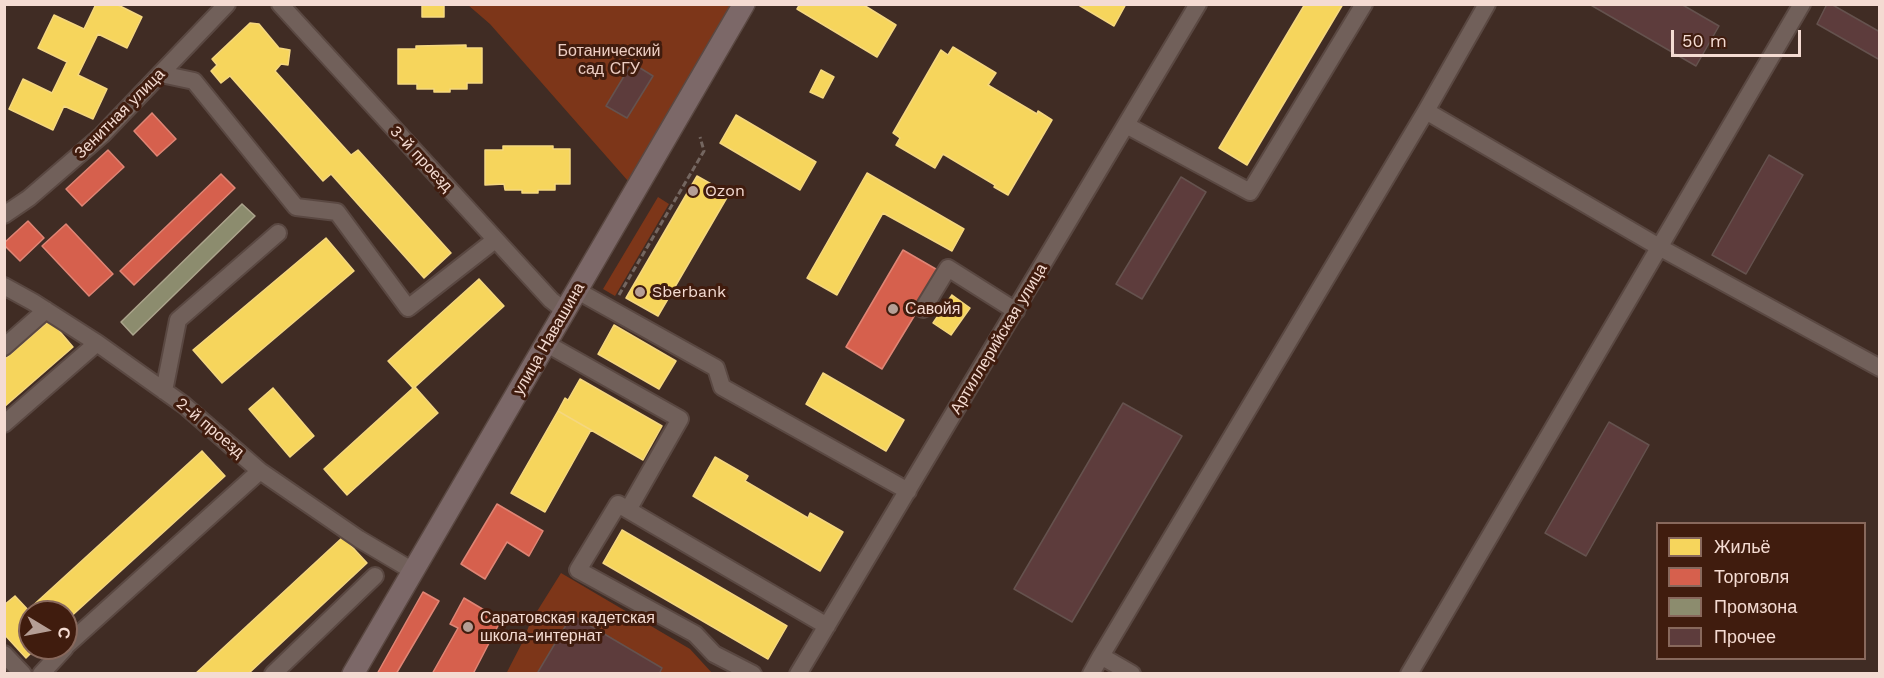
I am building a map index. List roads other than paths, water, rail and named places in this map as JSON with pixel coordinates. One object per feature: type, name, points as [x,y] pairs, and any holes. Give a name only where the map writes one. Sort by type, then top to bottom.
[{"type":"main road","name":"улица Навашина","points":[[352,674],[744,4]]},
{"type":"street","name":"Зенитная улица","points":[[4,215],[29,198],[102,135],[227,4]]},
{"type":"street","name":"3-й проезд","points":[[279,4],[495,240],[551,300],[565,311]]},
{"type":"street","name":"Артиллерийская улица","points":[[798,674],[1198,4]]},
{"type":"street","points":[[1126,124],[1250,192],[1364,4]]},
{"type":"street","points":[[1091,674],[1426,111],[1487,4]]},
{"type":"street","points":[[1409,674],[1802,4]]},
{"type":"street","points":[[161,74],[194,81],[296,207],[337,212],[408,308],[495,240]]},
{"type":"street","points":[[1426,111],[1659,247],[1880,368]]},
{"type":"street","points":[[164,391],[178,320],[278,233]]},
{"type":"street","points":[[923,309],[948,268],[1016,310]]},
{"type":"street","name":"2-й проезд","points":[[4,286],[97,343],[184,405],[260,471],[359,539],[413,571]]},
{"type":"street","points":[[576,290],[716,368],[722,387],[908,491]]},
{"type":"street","points":[[4,347],[46,310]]},
{"type":"street","points":[[4,424],[97,343]]},
{"type":"street","points":[[547,344],[680,419],[628,510]]},
{"type":"street","points":[[78,635],[260,471]]},
{"type":"street","points":[[753,674],[714,654],[695,634],[578,570],[618,504],[827,626]]},
{"type":"street","points":[[273,674],[375,576]]},
{"type":"street","points":[[4,654],[23,674]]},
{"type":"street","points":[[1101,656],[1132,674]]},
{"type":"street","points":[[41,674],[53,660]]},
{"type":"place","name":"Ozon","points":[[693,191]]},
{"type":"place","name":"Sberbank","points":[[640,292]]},
{"type":"place","name":"Савойя","points":[[893,309]]},
{"type":"place","name":"Саратовская кадетская школа-интернат","points":[[468,627]]},
{"type":"park label","name":"Ботанический сад СГУ","points":[[609,60]]}]
